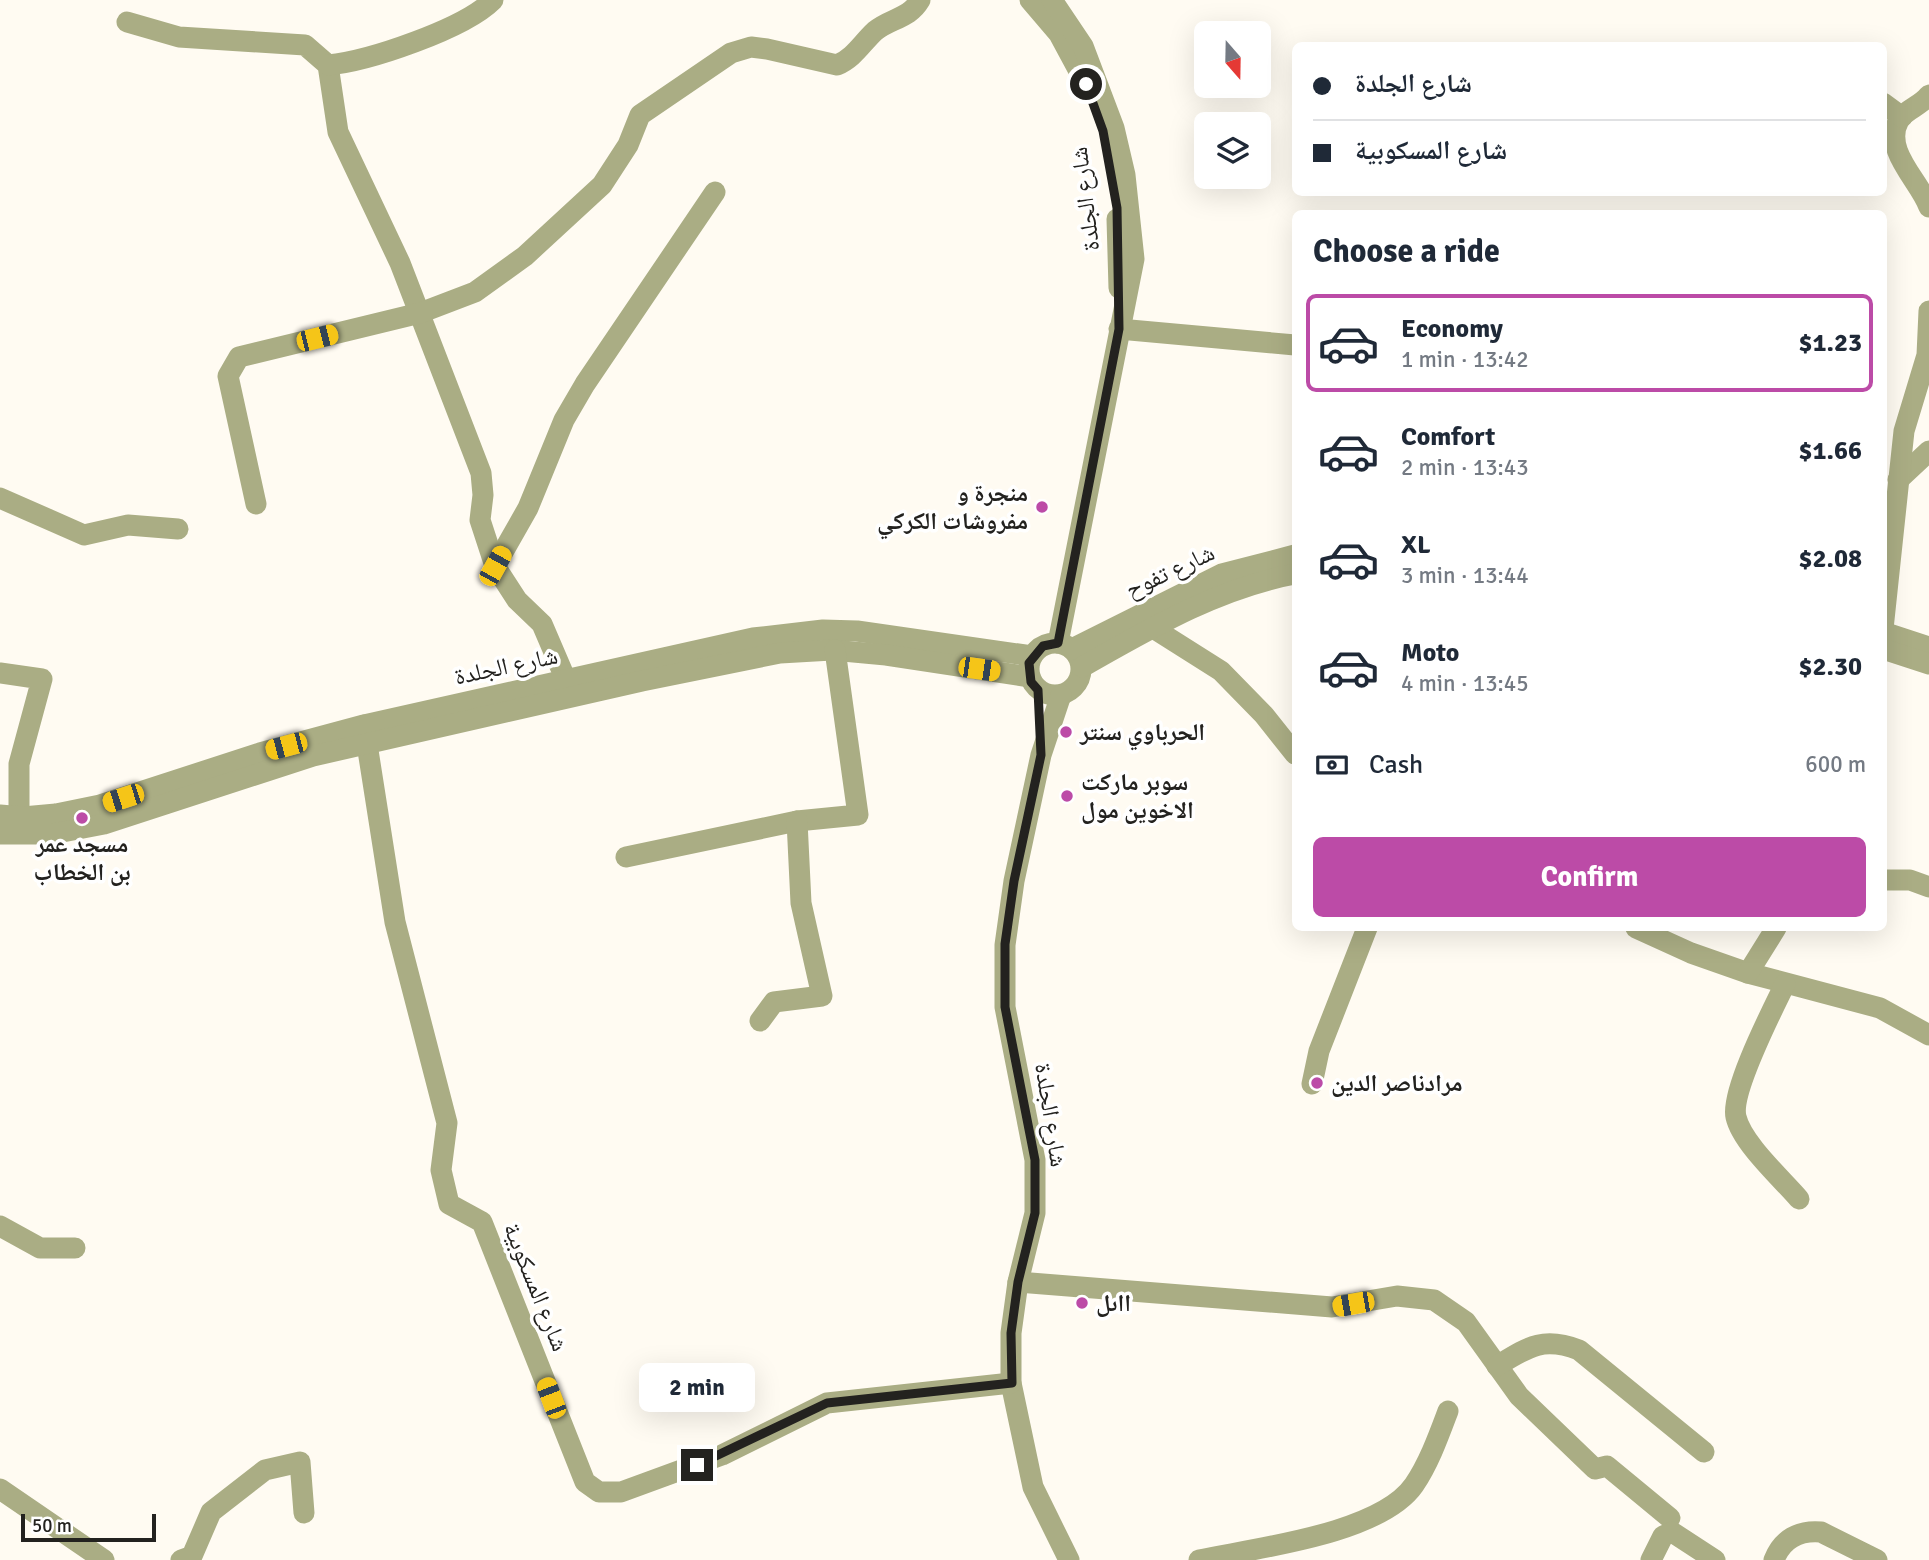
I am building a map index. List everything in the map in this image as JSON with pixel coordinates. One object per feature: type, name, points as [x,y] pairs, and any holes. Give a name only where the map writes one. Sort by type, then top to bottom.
[{"type":"street","points":[[328,65],[356,62],[419,39],[456,23],[493,0]]},
{"type":"street","points":[[256,504],[228,376],[239,358],[420,313],[475,292],[525,256],[602,185],[628,145],[640,115],[731,53],[751,47],[838,65],[847,61],[877,29],[913,13],[920,0]]},
{"type":"street","name":"شارع الجلدة","points":[[1030,0],[1059,34],[1086,84],[1103,131],[1117,208],[1119,329]]},
{"type":"street","name":"شارع الجلدة","points":[[1052,0],[1083,46],[1098,79],[1125,175],[1134,259],[1119,329],[1070,653]]},
{"type":"street","points":[[127,22],[179,37],[305,45],[328,65],[338,132],[374,204],[420,313],[481,473],[483,495],[480,520],[495,566],[517,600],[542,624],[573,688]]},
{"type":"street","points":[[1929,95],[1902,117],[1896,132],[1900,157],[1929,207]]},
{"type":"street","points":[[1887,106],[1902,117]]},
{"type":"street","points":[[495,566],[528,508],[564,421],[585,384],[715,192]]},
{"type":"street","points":[[1887,591],[1905,431],[1928,355],[1929,315]]},
{"type":"street","points":[[1119,329],[1292,345]]},
{"type":"street","points":[[1898,480],[1929,451]]},
{"type":"street","points":[[0,498],[84,536],[128,525],[178,529]]},
{"type":"street","name":"شارع تفوح","points":[[1070,653],[1148,620],[1222,574],[1292,556]]},
{"type":"street","points":[[1148,620],[1244,586],[1292,575]]},
{"type":"street","points":[[1148,620],[1221,671],[1264,715],[1292,750]]},
{"type":"street","name":"شارع الجلدة","points":[[573,688],[753,638],[823,631],[857,631],[1033,674]]},
{"type":"street","points":[[1887,632],[1929,647]]},
{"type":"street","points":[[1033,674],[1046,695],[1061,695],[1076,686],[1070,653],[1043,646],[1033,674],[1041,755]]},
{"type":"street","points":[[626,858],[797,821],[859,815],[835,650]]},
{"type":"street","name":"شارع الجلدة","points":[[0,834],[52,834],[104,824],[313,756],[366,735],[487,695],[573,688],[780,653],[835,650],[1033,674]]},
{"type":"street","points":[[1887,650],[1929,664]]},
{"type":"street","points":[[0,673],[42,679],[19,764],[9,816]]},
{"type":"street","points":[[1041,755],[1061,695]]},
{"type":"street","name":"شارع الجلدة","points":[[9,816],[56,814],[100,805],[260,753],[366,735]]},
{"type":"street","name":"شارع المسكوبية","points":[[366,735],[396,922],[447,1123],[441,1170],[449,1204],[482,1222],[579,1472],[589,1486],[605,1493],[621,1492],[722,1455],[827,1403],[1012,1383]]},
{"type":"street","name":"شارع الجلدة","points":[[1041,755],[1014,881],[1005,944],[1005,1007],[1035,1160],[1035,1213],[1018,1282],[1011,1333],[1012,1383],[1033,1487],[1069,1560]]},
{"type":"street","points":[[761,1021],[774,1002],[822,996],[801,903],[797,821]]},
{"type":"street","points":[[1887,880],[1910,880],[1929,887]]},
{"type":"street","points":[[1312,1084],[1319,1051],[1366,931]]},
{"type":"street","points":[[1643,931],[1691,953],[1748,973],[1880,1008],[1929,1035]]},
{"type":"street","points":[[1748,973],[1774,931]]},
{"type":"street","points":[[1785,984],[1744,1080],[1736,1104],[1736,1118],[1753,1144],[1800,1199]]},
{"type":"street","points":[[0,1226],[40,1248],[75,1248]]},
{"type":"street","points":[[1018,1282],[1332,1307],[1397,1296],[1422,1297],[1457,1312],[1519,1396],[1595,1469],[1607,1466],[1670,1518]]},
{"type":"street","points":[[1497,1366],[1542,1343],[1559,1342],[1579,1350],[1704,1452]]},
{"type":"street","points":[[1199,1560],[1307,1538],[1375,1518],[1413,1487],[1448,1411]]},
{"type":"street","points":[[181,1560],[192,1556],[211,1513],[265,1470],[300,1462],[304,1513]]},
{"type":"street","points":[[0,1489],[104,1560]]},
{"type":"street","points":[[1774,1560],[1787,1541],[1813,1531],[1821,1532],[1877,1560]]},
{"type":"street","points":[[1651,1560],[1663,1536],[1672,1532],[1715,1560]]},
{"type":"place","name":"منجرة و مفروشات الكركي","points":[[1042,507]]},
{"type":"place","name":"الحرباوي سنتر","points":[[1066,732]]},
{"type":"place","name":"سوبر ماركت الاخوين مول","points":[[1067,796]]},
{"type":"place","name":"مسجد عمر بن الخطاب","points":[[82,818]]},
{"type":"place","name":"مرادناصر الدين","points":[[1317,1083]]},
{"type":"place","name":"ااىل","points":[[1082,1303]]},
{"type":"route","points":[[697,1465],[827,1403],[1012,1383],[1011,1333],[1018,1282],[1035,1213],[1035,1160],[1005,1007],[1005,944],[1014,881],[1041,755],[1038,690],[1028,673],[1029,663],[1037,650],[1050,643],[1058,643],[1119,329],[1117,208],[1103,131],[1086,84]]}]
